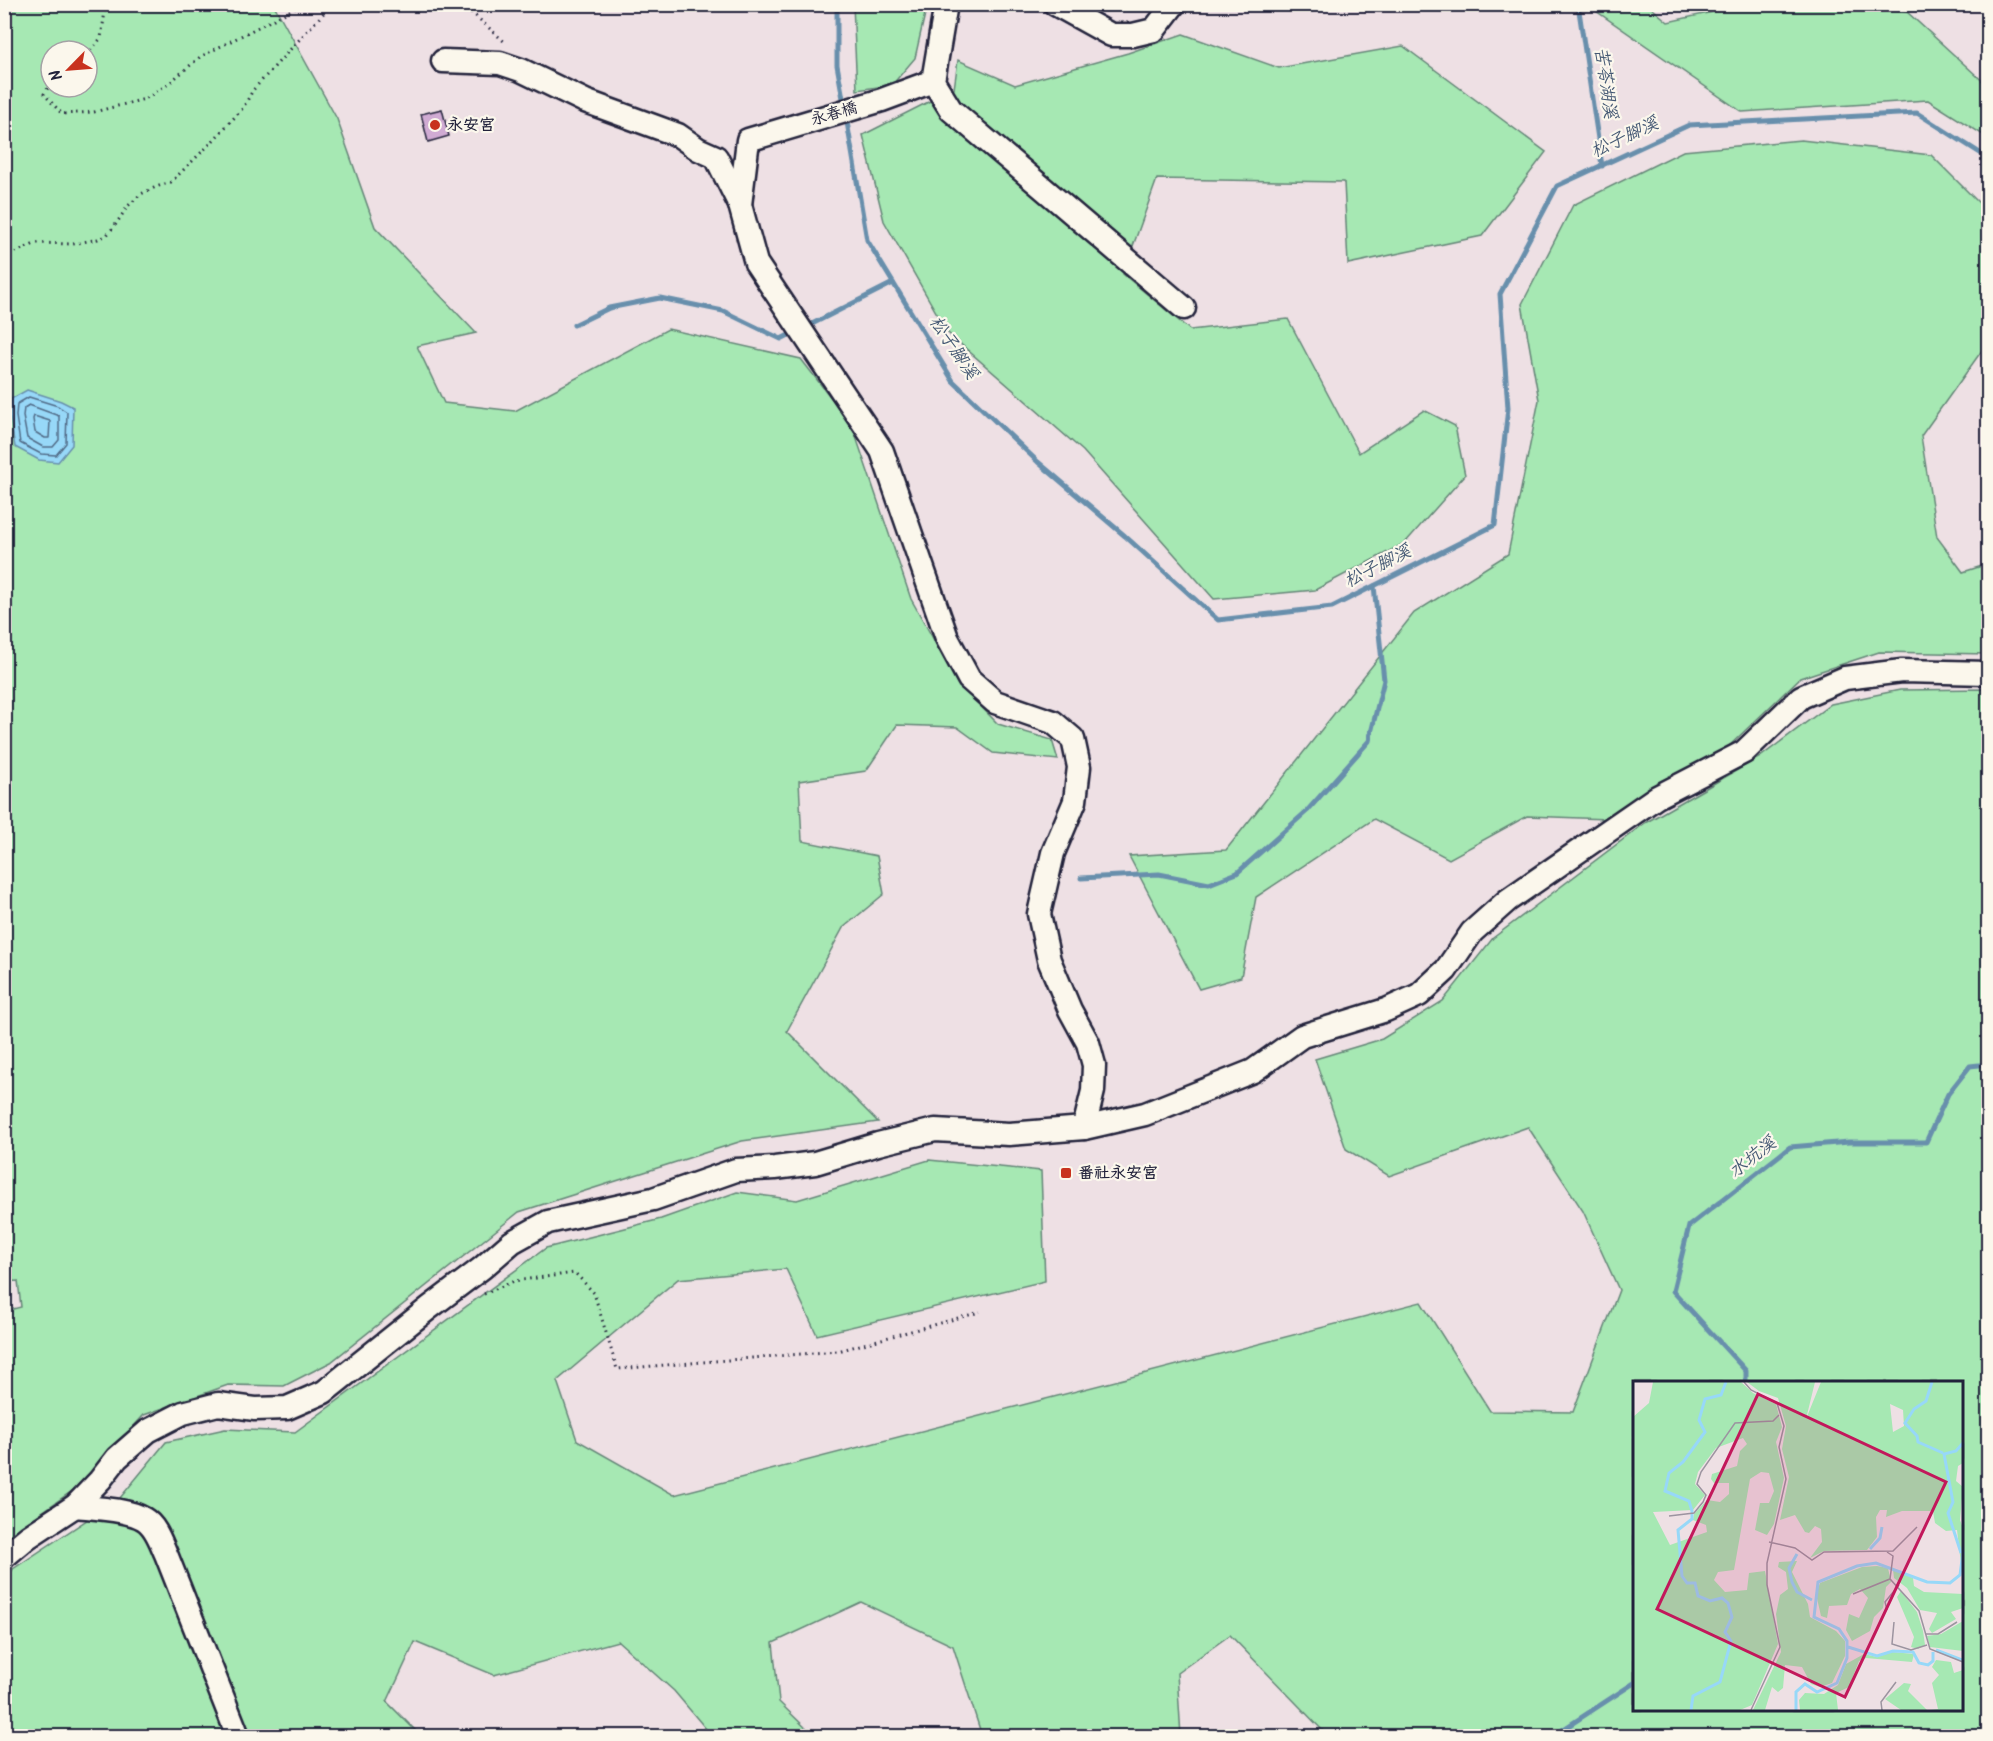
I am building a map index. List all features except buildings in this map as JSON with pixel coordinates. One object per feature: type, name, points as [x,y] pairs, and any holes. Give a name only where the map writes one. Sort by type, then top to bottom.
[{"type":"street","points":[[946,4],[933,81],[951,110],[1184,308]]},
{"type":"street","points":[[1055,4],[1111,35],[1133,35],[1154,30],[1174,4]]},
{"type":"street","points":[[443,61],[500,63],[524,71],[585,101],[678,135],[698,149],[716,157],[740,205],[756,263],[882,451],[947,638],[969,679],[995,702],[1053,722],[1072,740],[1079,767],[1075,801],[1053,853],[1039,914],[1049,960],[1070,1010],[1088,1042],[1094,1065],[1093,1091],[1084,1128]]},
{"type":"street","name":"永春橋","points":[[740,205],[748,140],[882,100],[933,81]]},
{"type":"street","points":[[4,1557],[28,1537],[75,1506],[117,1458],[148,1431],[183,1413],[218,1404],[255,1409],[287,1408],[324,1392],[512,1242],[548,1222],[653,1199],[736,1170],[775,1168],[815,1162],[935,1130],[1009,1134],[1084,1128],[1156,1110],[1253,1071],[1302,1036],[1386,1010],[1419,995],[1446,970],[1472,932],[1508,900],[1657,797],[1743,752],[1801,698],[1845,678],[1902,671],[1989,673]]},
{"type":"street","points":[[75,1506],[127,1513],[145,1519],[156,1532],[238,1737]]},
{"type":"path","points":[[99,40],[108,4]]},
{"type":"path","points":[[48,99],[62,114],[94,112],[145,99],[167,85],[200,57],[303,4]]},
{"type":"path","points":[[4,257],[37,243],[73,244],[107,235],[128,206],[141,194],[156,186],[171,183],[210,144],[243,108],[253,90],[332,4]]},
{"type":"path","points":[[462,4],[519,56],[524,71]]},
{"type":"path","points":[[483,1294],[514,1281],[574,1273],[594,1293],[617,1369],[838,1351],[980,1312]]},
{"type":"green space","points":[[1853,4],[1907,12],[1988,86],[1988,138],[1928,100],[1742,112],[1596,11],[1594,5],[1648,5],[1668,22],[1744,5]]},
{"type":"green space","points":[[5,5],[274,5],[337,119],[375,227],[476,333],[417,346],[444,403],[515,411],[668,329],[801,359],[852,425],[911,599],[958,683],[998,724],[1052,740],[1058,760],[993,753],[957,727],[897,725],[866,771],[799,781],[802,841],[877,856],[884,894],[843,928],[787,1031],[878,1122],[742,1141],[519,1212],[331,1362],[284,1386],[228,1385],[144,1415],[79,1486],[5,1538],[5,1311],[21,1307],[18,1281],[5,1282]]},
{"type":"green space","points":[[853,5],[927,5],[915,58],[892,85],[857,90]]},
{"type":"green space","points":[[1183,34],[1279,68],[1403,46],[1546,152],[1482,236],[1348,264],[1344,182],[1157,179],[1123,274],[1190,330],[1288,319],[1359,453],[1424,410],[1455,426],[1465,475],[1405,543],[1315,590],[1214,599],[1083,451],[948,333],[884,221],[863,135],[954,89],[958,60],[1015,85],[1128,53]]},
{"type":"green space","points":[[1801,140],[1931,155],[1988,212],[1988,342],[1921,436],[1937,537],[1963,572],[1988,564],[1988,654],[1879,652],[1800,678],[1727,748],[1607,819],[1527,816],[1449,859],[1374,819],[1256,897],[1241,977],[1199,989],[1129,856],[1226,850],[1414,613],[1508,554],[1539,400],[1522,304],[1573,205],[1683,151]]},
{"type":"green space","points":[[1988,689],[1988,1736],[1328,1736],[1230,1635],[1177,1673],[1181,1736],[982,1736],[953,1646],[861,1602],[773,1643],[779,1702],[814,1736],[712,1736],[674,1691],[618,1641],[494,1675],[415,1642],[387,1702],[421,1736],[10,1736],[8,1669],[4,1654],[4,1585],[13,1569],[120,1498],[166,1442],[225,1429],[295,1432],[546,1248],[661,1219],[737,1192],[797,1200],[929,1160],[1041,1171],[1045,1281],[817,1335],[786,1269],[678,1279],[557,1381],[577,1440],[674,1495],[1421,1302],[1490,1411],[1573,1412],[1619,1290],[1583,1211],[1528,1127],[1389,1176],[1346,1149],[1315,1059],[1382,1039],[1443,1001],[1493,938],[1645,823],[1760,757],[1831,704],[1900,690]]},
{"type":"water","points":[[27,390],[73,407],[72,445],[58,462],[39,460],[15,447],[10,417],[11,399]]},
{"type":"waterway","name":"松子腳溪","points":[[837,4],[837,65],[844,104]]},
{"type":"waterway","name":"苦苓湖溪","points":[[1578,4],[1602,166]]},
{"type":"waterway","name":"松子腳溪","points":[[846,116],[867,240],[953,381],[1038,462],[1218,620],[1332,607],[1495,525],[1508,408],[1500,294],[1557,186],[1689,125],[1917,113],[1988,158]]},
{"type":"waterway","points":[[806,327],[893,283]]},
{"type":"waterway","points":[[574,325],[609,308],[660,298],[723,311],[781,339],[795,332]]},
{"type":"waterway","points":[[1081,878],[1159,874],[1209,884],[1237,873],[1307,811],[1369,741],[1384,680],[1374,586]]},
{"type":"waterway","name":"水坑溪","points":[[1746,1381],[1746,1371],[1673,1291],[1689,1226],[1790,1147],[1849,1142],[1926,1142],[1948,1094],[1970,1066],[1988,1064]]},
{"type":"waterway","name":"水坑溪","points":[[1553,1736],[1633,1684]]},
{"type":"place","name":"永安宮","points":[[435,125]]},
{"type":"place","name":"番社永安宮","points":[[1066,1173]]}]
